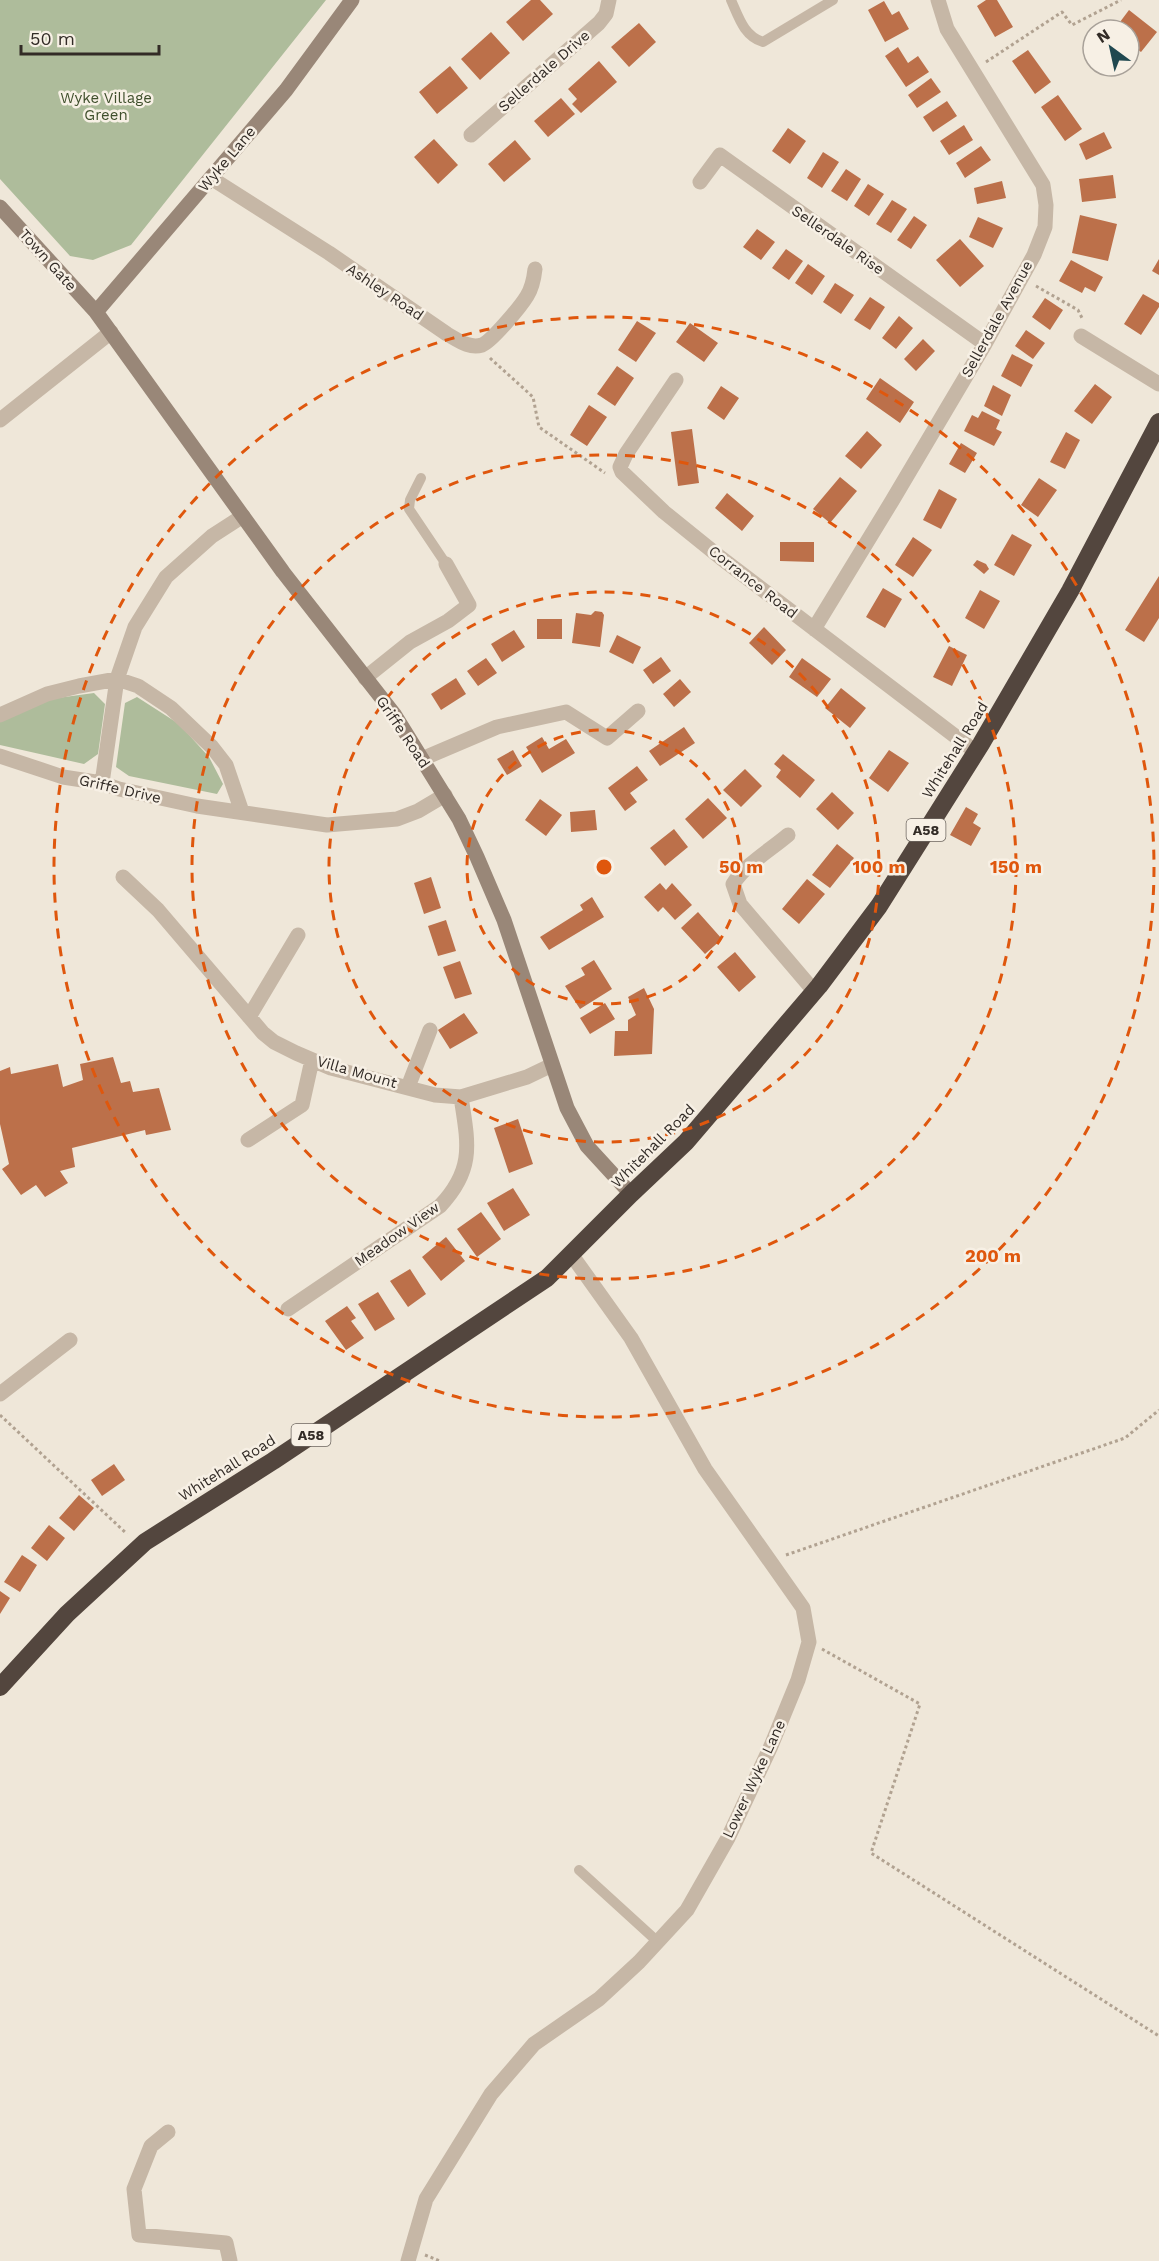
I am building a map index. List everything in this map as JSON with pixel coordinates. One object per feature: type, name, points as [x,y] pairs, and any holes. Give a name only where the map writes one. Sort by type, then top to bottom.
[{"type":"highway","name":"Whitehall Road","points":[[0,1687],[67,1614],[145,1542],[273,1461],[547,1278],[686,1142],[814,991],[879,906],[976,752],[1070,591],[1159,422]]},
{"type":"street","name":"Wyke Lane","points":[[96,312],[286,90],[352,0]]},
{"type":"street","name":"Sellerdale Drive","points":[[471,135],[598,23],[606,14],[609,0]]},
{"type":"street","name":"Sellerdale Avenue","points":[[814,629],[857,561],[985,344],[1034,255],[1045,227],[1046,205],[1043,185],[947,29],[938,0]]},
{"type":"street","name":"Sellerdale Rise","points":[[700,182],[720,155],[985,344]]},
{"type":"street","name":"Ashley Road","points":[[211,178],[329,253],[447,334],[467,345],[482,345]]},
{"type":"street","name":"Town Gate","points":[[0,207],[96,312]]},
{"type":"street","points":[[482,345],[488,342],[527,296],[534,279],[535,269]]},
{"type":"street","name":"Griffe Road","points":[[96,312],[283,572],[394,714],[445,795],[469,839],[504,921],[567,1108],[586,1146],[631,1194]]},
{"type":"street","points":[[0,420],[111,332]]},
{"type":"street","points":[[1081,336],[1159,384]]},
{"type":"street","points":[[622,472],[620,467],[626,454],[676,380]]},
{"type":"street","name":"Corrance Road","points":[[622,472],[664,512],[976,752]]},
{"type":"street","points":[[102,783],[117,679],[135,627],[166,577],[212,536],[243,516]]},
{"type":"street","points":[[365,678],[410,642],[448,621],[469,605],[446,564]]},
{"type":"street","points":[[0,715],[47,694],[117,679],[138,686],[171,708],[212,747],[226,765],[242,812]]},
{"type":"street","points":[[422,759],[497,727],[566,711],[607,738],[638,711]]},
{"type":"street","name":"Griffe Drive","points":[[0,756],[63,777],[102,783],[119,789],[197,806],[327,825],[397,819],[418,811],[445,795]]},
{"type":"street","points":[[788,835],[742,870],[733,884],[740,904],[814,991]]},
{"type":"street","name":"Villa Mount","points":[[123,877],[158,910],[249,1017],[274,1041],[312,1060],[331,1068],[435,1095],[461,1097],[527,1077],[552,1065]]},
{"type":"street","points":[[249,1017],[298,934]]},
{"type":"street","points":[[408,1087],[430,1030]]},
{"type":"street","points":[[248,1140],[302,1105],[312,1060]]},
{"type":"street","name":"Meadow View","points":[[288,1309],[440,1206],[451,1194],[464,1173],[466,1161],[467,1134],[461,1097]]},
{"type":"street","name":"Lower Wyke Lane","points":[[408,2261],[426,2199],[491,2094],[534,2044],[599,1999],[687,1911],[728,1838],[798,1680],[809,1642],[802,1608],[705,1469],[632,1338],[571,1254]]},
{"type":"street","points":[[0,1394],[70,1340]]},
{"type":"street","points":[[168,2132],[151,2146],[134,2189],[138,2235],[226,2243],[230,2261]]},
{"type":"lane","points":[[731,0],[744,28],[753,39],[764,42],[833,0]]},
{"type":"lane","points":[[420,478],[410,500],[409,509],[446,564]]},
{"type":"lane","points":[[579,1870],[658,1942]]},
{"type":"path","points":[[972,72],[1062,12],[1072,25],[1121,0]]},
{"type":"path","points":[[1021,278],[1078,310],[1084,321],[1081,336]]},
{"type":"path","points":[[482,345],[486,355],[534,397],[539,427],[604,473],[622,472]]},
{"type":"path","points":[[769,1561],[1125,1438],[1159,1410]]},
{"type":"path","points":[[0,1415],[125,1533],[145,1542]]},
{"type":"path","points":[[809,1642],[920,1704],[871,1853],[1159,2036]]},
{"type":"green space","name":"Wyke Village Green","points":[[0,0],[326,0],[131,245],[93,260],[70,256],[0,179]]},
{"type":"green space","points":[[94,693],[105,704],[98,754],[84,764],[0,745],[0,722],[50,699]]},
{"type":"green space","points":[[137,697],[179,724],[209,757],[223,784],[217,794],[129,776],[116,767],[125,703]]},
{"type":"building","points":[[531,0],[540,0],[553,14],[523,41],[506,22]]},
{"type":"building","points":[[986,0],[997,0],[1013,27],[995,37],[977,6]]},
{"type":"building","points":[[884,1],[892,15],[899,11],[909,29],[885,42],[868,10]]},
{"type":"building","points":[[1129,10],[1139,18],[1123,18]]},
{"type":"building","points":[[1141,19],[1157,32],[1141,52]]},
{"type":"building","points":[[639,23],[656,42],[629,67],[611,47]]},
{"type":"building","points":[[491,32],[510,53],[480,80],[461,59]]},
{"type":"building","points":[[898,47],[908,63],[918,56],[929,72],[906,87],[885,56]]},
{"type":"building","points":[[1028,50],[1051,82],[1035,94],[1012,61]]},
{"type":"building","points":[[599,61],[617,82],[581,113],[572,104],[577,99],[568,89]]},
{"type":"building","points":[[450,66],[468,88],[437,114],[419,92]]},
{"type":"building","points":[[931,78],[941,92],[917,108],[908,95]]},
{"type":"building","points":[[1058,95],[1082,129],[1065,141],[1041,107]]},
{"type":"building","points":[[561,98],[575,114],[548,137],[534,121]]},
{"type":"building","points":[[947,101],[957,116],[933,132],[923,117]]},
{"type":"building","points":[[964,125],[973,140],[949,155],[940,141]]},
{"type":"building","points":[[788,128],[806,141],[790,164],[772,151]]},
{"type":"building","points":[[1104,132],[1112,148],[1086,160],[1079,144]]},
{"type":"building","points":[[434,139],[458,165],[438,184],[414,157]]},
{"type":"building","points":[[515,140],[531,159],[504,182],[488,164]]},
{"type":"building","points":[[981,146],[991,160],[965,178],[956,163]]},
{"type":"building","points":[[823,152],[839,162],[822,188],[807,178]]},
{"type":"building","points":[[846,169],[861,179],[847,201],[831,191]]},
{"type":"building","points":[[1113,175],[1116,198],[1082,202],[1079,179]]},
{"type":"building","points":[[1002,181],[1006,198],[977,204],[974,188]]},
{"type":"building","points":[[868,184],[884,194],[869,216],[854,206]]},
{"type":"building","points":[[892,200],[907,209],[891,233],[876,224]]},
{"type":"building","points":[[1080,215],[1117,224],[1108,261],[1072,253]]},
{"type":"building","points":[[914,216],[927,225],[911,249],[897,240]]},
{"type":"building","points":[[978,217],[1003,228],[993,248],[969,237]]},
{"type":"building","points":[[757,229],[775,242],[761,260],[743,247]]},
{"type":"building","points":[[960,239],[984,266],[960,287],[936,260]]},
{"type":"building","points":[[786,249],[803,261],[789,280],[772,268]]},
{"type":"building","points":[[1159,259],[1159,275],[1152,271]]},
{"type":"building","points":[[1071,260],[1103,277],[1095,292],[1085,287],[1082,293],[1059,281]]},
{"type":"building","points":[[808,264],[825,276],[812,295],[795,283]]},
{"type":"building","points":[[835,283],[854,295],[841,314],[823,302]]},
{"type":"building","points":[[1143,294],[1159,303],[1159,307],[1141,335],[1124,324]]},
{"type":"building","points":[[870,297],[885,307],[870,330],[854,320]]},
{"type":"building","points":[[1045,298],[1063,310],[1050,330],[1032,317]]},
{"type":"building","points":[[899,316],[913,328],[896,349],[882,338]]},
{"type":"building","points":[[637,321],[656,333],[636,362],[618,350]]},
{"type":"building","points":[[690,323],[718,343],[704,362],[676,342]]},
{"type":"building","points":[[1026,330],[1045,343],[1033,359],[1015,346]]},
{"type":"building","points":[[923,339],[935,351],[916,371],[904,359]]},
{"type":"building","points":[[1012,354],[1033,365],[1021,387],[1001,376]]},
{"type":"building","points":[[617,366],[634,378],[615,406],[597,394]]},
{"type":"building","points":[[880,378],[914,402],[900,423],[866,399]]},
{"type":"building","points":[[1095,384],[1112,397],[1092,424],[1074,411]]},
{"type":"building","points":[[993,385],[1011,395],[1002,416],[984,406]]},
{"type":"building","points":[[721,386],[739,398],[724,420],[707,408]]},
{"type":"building","points":[[589,405],[607,417],[587,446],[570,435]]},
{"type":"building","points":[[982,411],[1000,420],[996,429],[1002,432],[994,446],[964,431],[972,415],[978,418]]},
{"type":"building","points":[[692,429],[699,483],[678,486],[671,432]]},
{"type":"building","points":[[867,431],[882,445],[861,469],[845,456]]},
{"type":"building","points":[[1066,432],[1080,440],[1065,469],[1050,462]]},
{"type":"building","points":[[961,443],[977,453],[965,473],[949,464]]},
{"type":"building","points":[[840,477],[857,491],[830,523],[813,509]]},
{"type":"building","points":[[1039,478],[1057,490],[1038,517],[1021,505]]},
{"type":"building","points":[[939,489],[957,499],[941,529],[923,520]]},
{"type":"building","points":[[727,493],[754,516],[742,531],[715,508]]},
{"type":"building","points":[[1012,534],[1032,545],[1014,576],[994,565]]},
{"type":"building","points":[[913,537],[932,550],[913,577],[895,565]]},
{"type":"building","points":[[780,542],[814,542],[814,562],[780,561]]},
{"type":"building","points":[[977,560],[986,564],[989,569],[984,574],[973,565]]},
{"type":"building","points":[[1159,576],[1159,618],[1144,642],[1125,630]]},
{"type":"building","points":[[883,588],[902,599],[885,628],[866,617]]},
{"type":"building","points":[[980,590],[1000,601],[984,629],[965,618]]},
{"type":"building","points":[[595,611],[602,612],[604,615],[600,647],[572,643],[576,613],[591,615]]},
{"type":"building","points":[[537,619],[562,619],[562,639],[537,639]]},
{"type":"building","points":[[764,627],[786,650],[772,665],[749,643]]},
{"type":"building","points":[[514,630],[525,647],[502,662],[491,644]]},
{"type":"building","points":[[617,635],[641,647],[633,664],[609,652]]},
{"type":"building","points":[[949,646],[967,655],[952,686],[933,677]]},
{"type":"building","points":[[661,657],[671,671],[653,684],[643,670]]},
{"type":"building","points":[[486,658],[497,673],[478,686],[467,671]]},
{"type":"building","points":[[802,658],[831,679],[817,697],[789,677]]},
{"type":"building","points":[[456,678],[466,694],[441,710],[431,694]]},
{"type":"building","points":[[680,679],[691,692],[674,707],[663,694]]},
{"type":"building","points":[[841,688],[866,708],[850,728],[825,708]]},
{"type":"building","points":[[684,727],[695,743],[660,766],[649,751]]},
{"type":"building","points":[[542,737],[549,749],[566,739],[575,753],[542,773],[526,747]]},
{"type":"building","points":[[513,750],[522,766],[507,775],[497,759]]},
{"type":"building","points":[[889,750],[909,763],[888,792],[869,778]]},
{"type":"building","points":[[783,754],[815,780],[800,798],[776,777],[781,770],[774,764]]},
{"type":"building","points":[[637,766],[648,780],[630,793],[637,802],[625,811],[608,788]]},
{"type":"building","points":[[745,769],[762,786],[741,807],[723,790]]},
{"type":"building","points":[[832,792],[854,813],[838,830],[816,809]]},
{"type":"building","points":[[708,798],[727,818],[703,839],[685,819]]},
{"type":"building","points":[[540,799],[562,815],[546,836],[525,820]]},
{"type":"building","points":[[966,807],[978,814],[973,823],[981,828],[971,846],[950,835]]},
{"type":"building","points":[[595,810],[597,830],[571,832],[570,812]]},
{"type":"building","points":[[674,829],[688,847],[665,866],[650,848]]},
{"type":"building","points":[[837,844],[854,858],[830,888],[812,875]]},
{"type":"building","points":[[431,877],[441,908],[424,914],[414,883]]},
{"type":"building","points":[[807,879],[825,894],[799,924],[782,909]]},
{"type":"building","points":[[660,883],[666,890],[672,883],[692,905],[675,920],[663,907],[658,912],[644,897]]},
{"type":"building","points":[[592,897],[604,917],[549,950],[540,937],[583,910],[580,905]]},
{"type":"building","points":[[698,912],[722,939],[705,954],[681,928]]},
{"type":"building","points":[[446,920],[456,951],[438,956],[428,926]]},
{"type":"building","points":[[735,952],[756,977],[739,992],[717,967]]},
{"type":"building","points":[[594,960],[612,989],[580,1009],[565,986],[585,975],[581,968]]},
{"type":"building","points":[[460,961],[472,994],[455,999],[443,967]]},
{"type":"building","points":[[644,988],[654,1009],[652,1054],[614,1056],[615,1031],[628,1031],[628,1020],[636,1015],[628,997]]},
{"type":"building","points":[[605,1003],[615,1019],[590,1034],[580,1018]]},
{"type":"building","points":[[464,1013],[478,1033],[450,1049],[438,1030]]},
{"type":"building","points":[[113,1057],[121,1083],[130,1081],[133,1092],[159,1088],[171,1130],[146,1135],[145,1130],[72,1148],[75,1167],[60,1171],[68,1183],[45,1197],[36,1185],[21,1195],[2,1169],[9,1164],[0,1124],[0,1071],[10,1067],[11,1074],[58,1064],[63,1087],[83,1080],[80,1064]]},
{"type":"building","points":[[518,1119],[533,1164],[509,1173],[494,1128]]},
{"type":"building","points":[[513,1188],[530,1215],[504,1231],[487,1203]]},
{"type":"building","points":[[481,1212],[501,1239],[477,1257],[457,1229]]},
{"type":"building","points":[[446,1237],[465,1261],[441,1281],[422,1257]]},
{"type":"building","points":[[410,1269],[426,1294],[408,1307],[390,1281]]},
{"type":"building","points":[[378,1292],[395,1319],[375,1331],[358,1304]]},
{"type":"building","points":[[347,1306],[356,1318],[351,1321],[364,1338],[346,1350],[325,1321]]},
{"type":"building","points":[[114,1464],[125,1480],[102,1496],[91,1480]]},
{"type":"building","points":[[79,1495],[94,1508],[74,1531],[59,1518]]},
{"type":"building","points":[[49,1525],[65,1538],[47,1561],[31,1548]]},
{"type":"building","points":[[22,1555],[37,1565],[20,1592],[4,1582]]},
{"type":"building","points":[[0,1591],[10,1598],[0,1614]]}]
